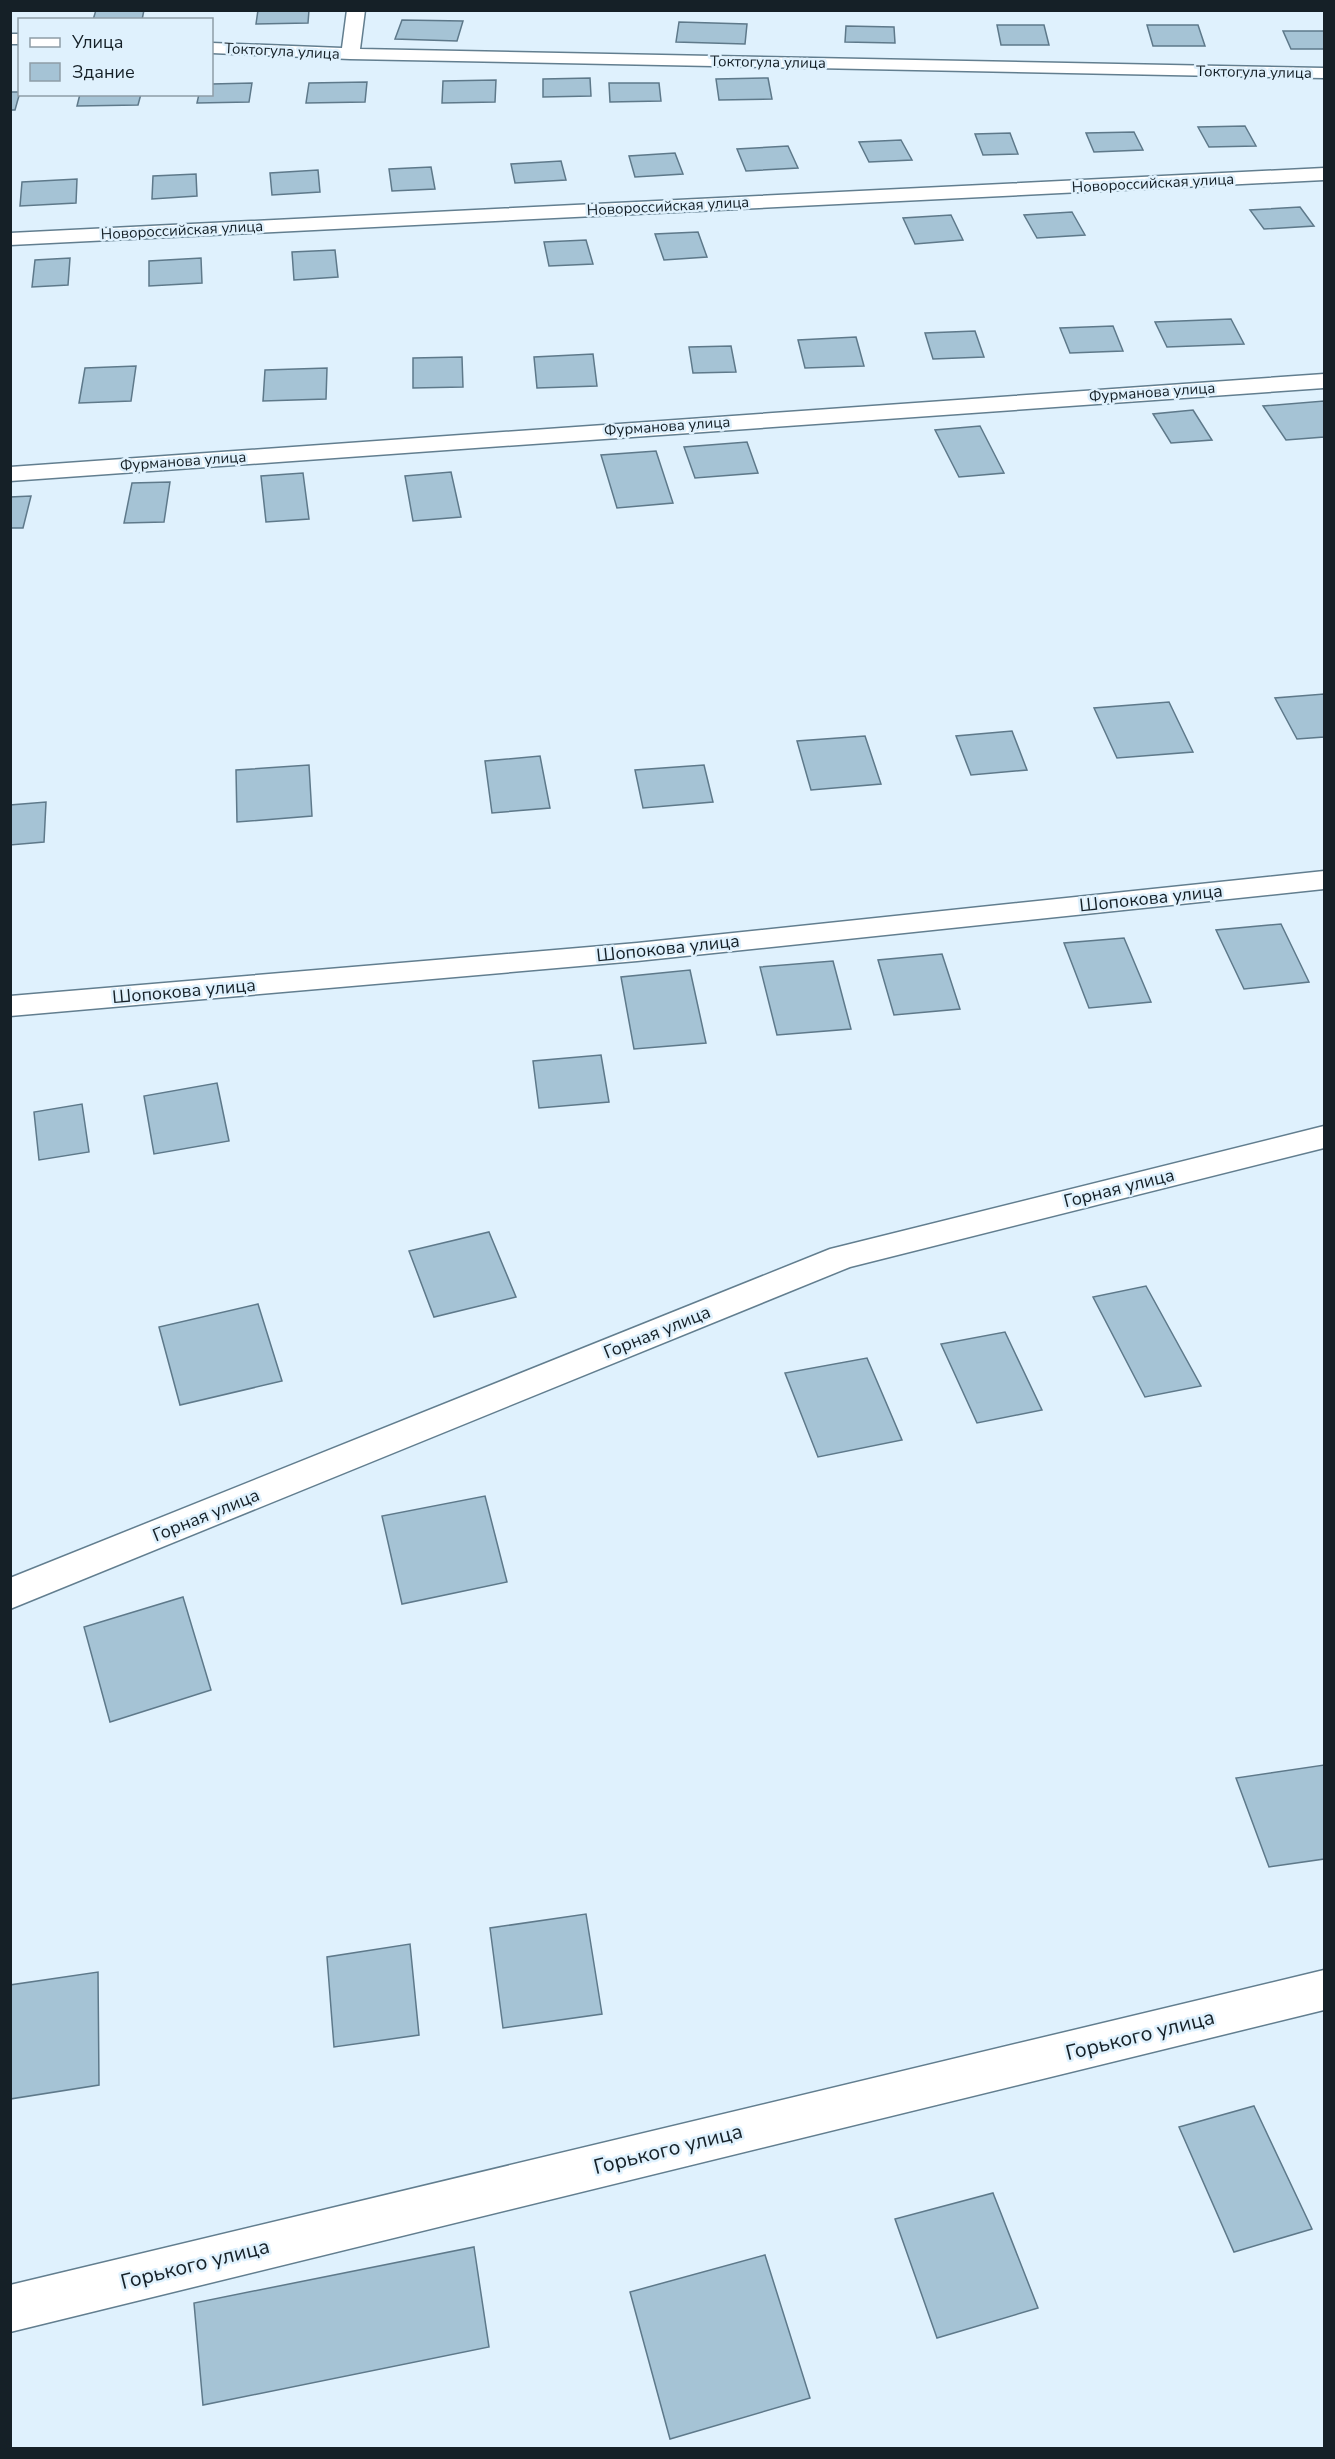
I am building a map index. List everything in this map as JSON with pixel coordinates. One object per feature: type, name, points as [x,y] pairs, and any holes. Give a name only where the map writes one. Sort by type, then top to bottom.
[{"type":"street","points":[[350,54],[356,10]]},
{"type":"street","name":"Токтогула улица","points":[[213,48],[350,54],[1324,73]]},
{"type":"street","name":"Новороссийская улица","points":[[10,239],[1324,174]]},
{"type":"street","name":"Фурманова улица","points":[[10,474],[1324,381]]},
{"type":"street","name":"Шопокова улица","points":[[10,1006],[637,952],[1324,880]]},
{"type":"street","name":"Горная улица","points":[[10,1594],[842,1257],[1324,1137]]},
{"type":"street","name":"Горького улица","points":[[10,2309],[1324,1990]]},
{"type":"building","points":[[96,10],[144,10],[142,18],[94,18]]},
{"type":"building","points":[[258,10],[309,10],[308,23],[256,24]]},
{"type":"building","points":[[402,20],[463,21],[457,41],[395,39]]},
{"type":"building","points":[[679,22],[747,24],[745,44],[676,42]]},
{"type":"building","points":[[997,25],[1044,25],[1049,45],[1001,45]]},
{"type":"building","points":[[1147,25],[1198,25],[1205,46],[1153,46]]},
{"type":"building","points":[[846,26],[894,27],[895,43],[845,42]]},
{"type":"building","points":[[1283,31],[1324,31],[1324,49],[1291,49]]},
{"type":"building","points":[[590,78],[591,96],[543,97],[543,79]]},
{"type":"building","points":[[768,78],[772,99],[719,100],[716,79]]},
{"type":"building","points":[[496,80],[495,102],[442,103],[443,81]]},
{"type":"building","points":[[367,82],[365,102],[306,103],[309,83]]},
{"type":"building","points":[[252,83],[249,102],[197,103],[199,96],[213,96],[213,84]]},
{"type":"building","points":[[609,83],[659,83],[661,101],[610,102]]},
{"type":"building","points":[[10,92],[18,92],[15,110],[10,110]]},
{"type":"building","points":[[80,96],[140,96],[138,105],[77,106]]},
{"type":"building","points":[[1245,126],[1256,146],[1209,147],[1198,127]]},
{"type":"building","points":[[1134,132],[1143,150],[1094,152],[1086,133]]},
{"type":"building","points":[[1010,133],[1018,154],[983,155],[975,134]]},
{"type":"building","points":[[901,140],[912,160],[869,162],[859,142]]},
{"type":"building","points":[[788,146],[798,168],[746,171],[737,149]]},
{"type":"building","points":[[675,153],[683,174],[635,177],[629,156]]},
{"type":"building","points":[[561,161],[566,180],[515,183],[511,164]]},
{"type":"building","points":[[431,167],[435,189],[392,191],[389,169]]},
{"type":"building","points":[[318,170],[320,192],[272,195],[270,173]]},
{"type":"building","points":[[196,174],[197,196],[152,199],[153,176]]},
{"type":"building","points":[[77,179],[76,203],[20,206],[22,182]]},
{"type":"building","points":[[1300,207],[1314,226],[1264,229],[1250,210]]},
{"type":"building","points":[[1072,212],[1085,235],[1037,238],[1024,215]]},
{"type":"building","points":[[951,215],[963,240],[915,244],[903,218]]},
{"type":"building","points":[[698,232],[707,257],[664,260],[655,234]]},
{"type":"building","points":[[586,240],[593,264],[549,266],[544,242]]},
{"type":"building","points":[[335,250],[338,277],[294,280],[292,252]]},
{"type":"building","points":[[70,258],[68,285],[32,287],[35,260]]},
{"type":"building","points":[[201,258],[202,283],[149,286],[149,261]]},
{"type":"building","points":[[1231,319],[1244,344],[1167,347],[1155,322]]},
{"type":"building","points":[[1113,326],[1123,351],[1070,353],[1060,328]]},
{"type":"building","points":[[975,331],[984,357],[933,359],[925,333]]},
{"type":"building","points":[[856,337],[864,366],[805,368],[798,340]]},
{"type":"building","points":[[731,346],[736,372],[693,373],[689,347]]},
{"type":"building","points":[[593,354],[597,386],[537,388],[534,357]]},
{"type":"building","points":[[462,357],[463,387],[413,388],[413,358]]},
{"type":"building","points":[[136,366],[131,401],[79,403],[85,368]]},
{"type":"building","points":[[327,368],[326,399],[263,401],[265,370]]},
{"type":"building","points":[[1324,401],[1324,437],[1286,440],[1263,406]]},
{"type":"building","points":[[1193,410],[1212,440],[1171,443],[1153,414]]},
{"type":"building","points":[[980,426],[1004,473],[959,477],[935,430]]},
{"type":"building","points":[[747,442],[758,473],[695,478],[684,447]]},
{"type":"building","points":[[656,451],[673,503],[617,508],[601,455]]},
{"type":"building","points":[[451,472],[461,517],[413,521],[405,476]]},
{"type":"building","points":[[303,473],[309,519],[266,522],[261,476]]},
{"type":"building","points":[[170,482],[164,522],[124,523],[132,483]]},
{"type":"building","points":[[31,496],[23,528],[10,528],[10,497]]},
{"type":"building","points":[[1324,694],[1324,737],[1297,739],[1275,698]]},
{"type":"building","points":[[1169,702],[1193,752],[1117,758],[1094,708]]},
{"type":"building","points":[[1012,731],[1027,770],[971,775],[956,736]]},
{"type":"building","points":[[865,736],[881,784],[811,790],[797,741]]},
{"type":"building","points":[[540,756],[550,808],[492,813],[485,761]]},
{"type":"building","points":[[309,765],[312,816],[237,822],[236,770]]},
{"type":"building","points":[[704,765],[713,802],[643,808],[635,770]]},
{"type":"building","points":[[46,802],[44,842],[10,845],[10,805]]},
{"type":"building","points":[[1281,924],[1309,982],[1244,989],[1216,930]]},
{"type":"building","points":[[1124,938],[1151,1002],[1089,1008],[1064,943]]},
{"type":"building","points":[[942,954],[960,1009],[894,1015],[878,960]]},
{"type":"building","points":[[833,961],[851,1029],[777,1035],[760,967]]},
{"type":"building","points":[[690,970],[706,1043],[634,1049],[621,977]]},
{"type":"building","points":[[601,1055],[609,1102],[539,1108],[533,1061]]},
{"type":"building","points":[[217,1083],[229,1141],[154,1154],[144,1096]]},
{"type":"building","points":[[82,1104],[89,1152],[39,1160],[34,1112]]},
{"type":"building","points":[[489,1232],[516,1297],[434,1317],[409,1251]]},
{"type":"building","points":[[1146,1286],[1201,1386],[1145,1397],[1093,1297]]},
{"type":"building","points":[[258,1304],[282,1381],[180,1405],[159,1327]]},
{"type":"building","points":[[1005,1332],[1042,1410],[977,1423],[941,1344]]},
{"type":"building","points":[[867,1358],[902,1440],[818,1457],[785,1373]]},
{"type":"building","points":[[485,1496],[507,1582],[402,1604],[382,1516]]},
{"type":"building","points":[[183,1597],[211,1690],[110,1722],[84,1627]]},
{"type":"building","points":[[1324,1765],[1324,1859],[1269,1867],[1236,1778]]},
{"type":"building","points":[[586,1914],[602,2014],[503,2028],[490,1928]]},
{"type":"building","points":[[410,1944],[419,2035],[334,2047],[327,1957]]},
{"type":"building","points":[[98,1972],[99,2085],[10,2099],[10,1985]]},
{"type":"building","points":[[1254,2106],[1312,2229],[1234,2252],[1179,2127]]},
{"type":"building","points":[[993,2193],[1038,2308],[937,2338],[895,2219]]},
{"type":"building","points":[[474,2247],[489,2347],[203,2405],[194,2303]]},
{"type":"building","points":[[765,2255],[810,2398],[670,2439],[630,2292]]}]
